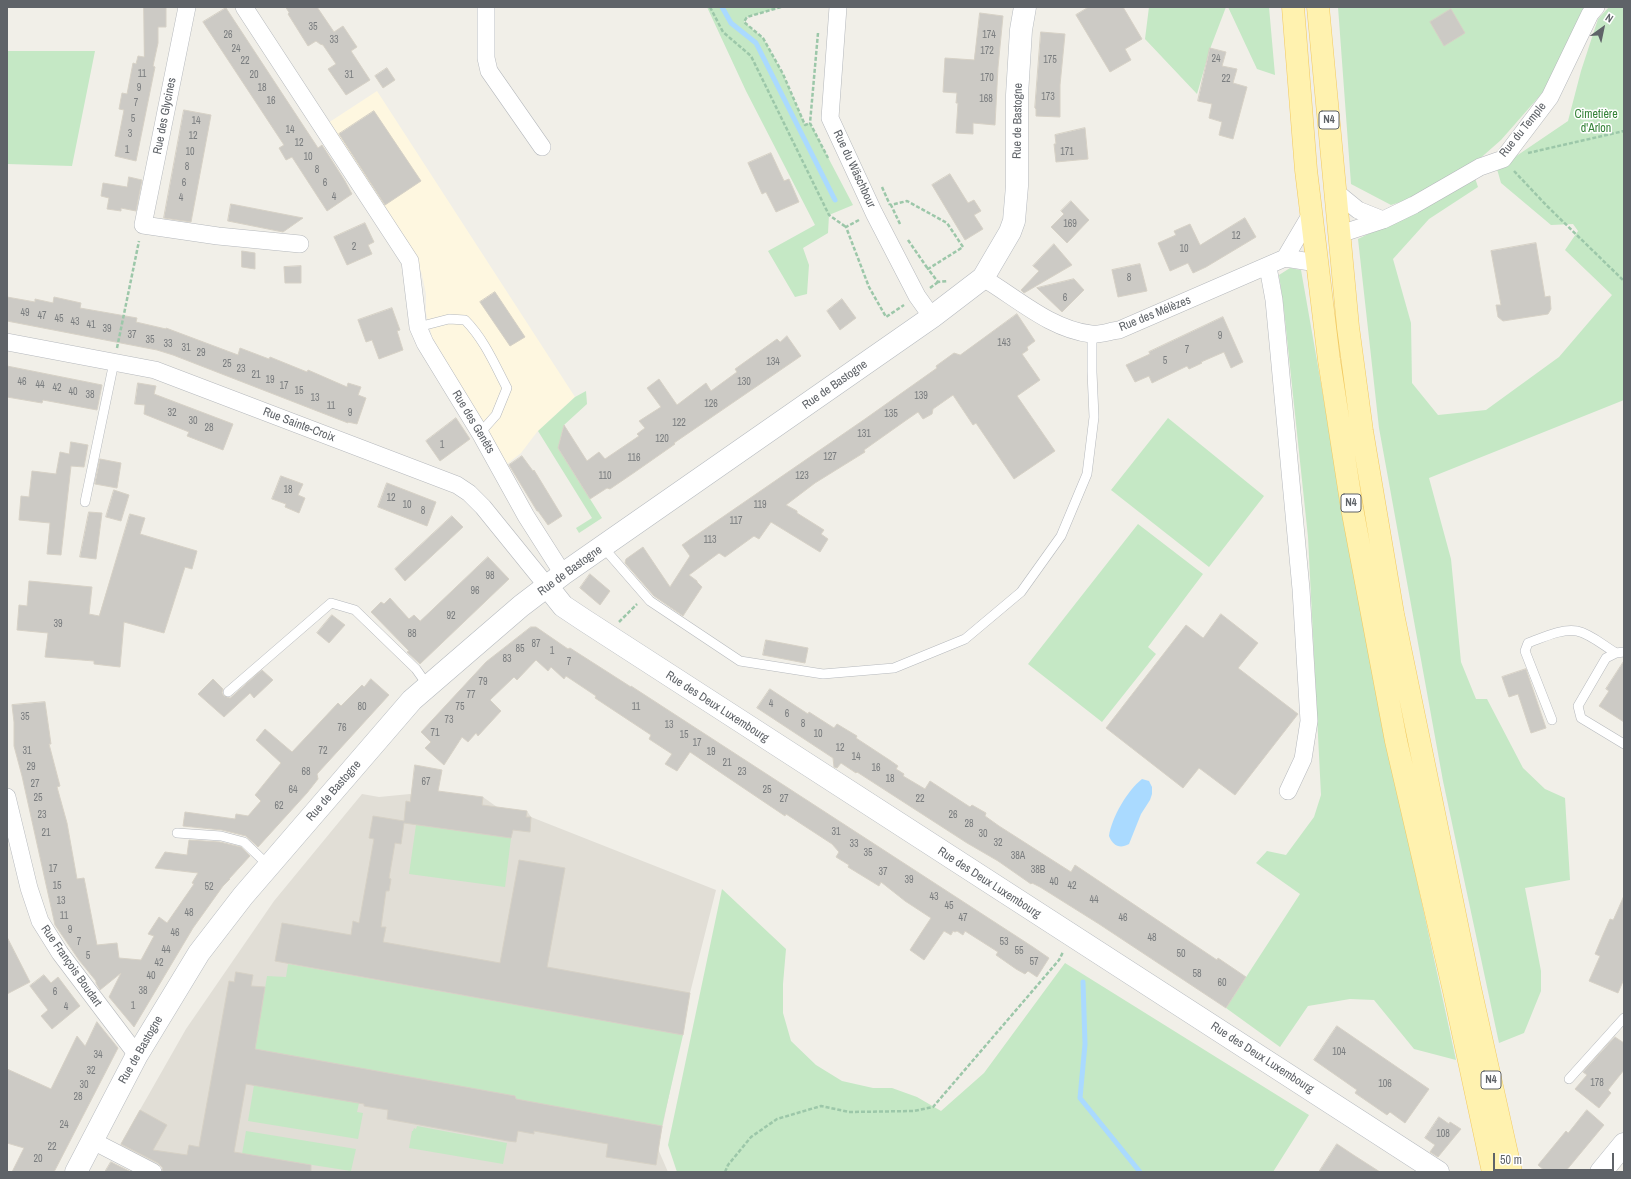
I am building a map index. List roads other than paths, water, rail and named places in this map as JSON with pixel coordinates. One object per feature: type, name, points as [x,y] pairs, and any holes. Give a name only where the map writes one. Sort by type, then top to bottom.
[{"type":"main road","name":"Rue de Bastogne","points":[[76,1172],[137,1055],[199,953],[243,896],[412,700],[555,580],[932,317],[982,278],[1004,243],[1014,221],[1017,186],[1017,95],[1021,30],[1025,7]]},
{"type":"main road","name":"N4","points":[[1293,7],[1306,170],[1329,360],[1352,508],[1368,595],[1396,740],[1512,1172]]},
{"type":"main road","name":"N4","points":[[1318,7],[1348,326],[1362,431],[1393,614],[1462,990],[1493,1172]]},
{"type":"main road","name":"Rue des Deux Luxembourg","points":[[555,580],[563,606],[1438,1172]]},
{"type":"main road","points":[[1602,1172],[1624,1144]]},
{"type":"street","name":"Rue des Glycines","points":[[187,7],[143,225],[218,236],[300,244]]},
{"type":"street","name":"Rue des Genêts","points":[[244,7],[410,261],[418,326],[425,343],[480,433],[526,516],[555,580]]},
{"type":"street","points":[[486,7],[486,58],[489,71],[542,147]]},
{"type":"street","name":"Rue du Wäschbour","points":[[838,7],[830,118],[866,214],[932,317]]},
{"type":"street","name":"Rue du Temple","points":[[1340,234],[1383,220],[1414,205],[1480,167],[1503,159],[1550,97],[1590,14],[1596,7]]},
{"type":"street","points":[[1336,192],[1358,210],[1383,220]]},
{"type":"street","points":[[1311,214],[1285,258],[1317,263]]},
{"type":"street","name":"Rue des Mélèzes","points":[[982,278],[1004,290],[1043,317],[1066,327],[1092,334],[1119,330],[1285,258]]},
{"type":"street","points":[[1268,266],[1274,300],[1301,588],[1309,721],[1303,759],[1288,791]]},
{"type":"street","name":"Rue Sainte-Croix","points":[[7,342],[155,370],[456,485],[469,493],[555,580]]},
{"type":"street","name":"Rue François Boudart","points":[[7,797],[29,888],[40,922],[60,953],[137,1055]]},
{"type":"street","points":[[93,1141],[153,1172]]},
{"type":"lane","points":[[418,326],[449,319],[465,320],[473,328],[492,360],[507,388],[496,415],[480,433]]},
{"type":"lane","points":[[603,547],[650,601],[740,661],[822,674],[894,668],[965,640],[1021,592],[1061,536],[1087,474],[1094,417],[1092,334]]},
{"type":"lane","points":[[85,502],[114,362]]},
{"type":"lane","points":[[228,692],[332,603],[354,610],[416,669],[428,686]]},
{"type":"lane","points":[[1552,720],[1525,651],[1528,643],[1562,632],[1577,631],[1620,653]]},
{"type":"lane","points":[[1620,653],[1606,658],[1578,706],[1581,718],[1624,744]]},
{"type":"lane","points":[[177,833],[221,836],[244,842],[269,866]]},
{"type":"lane","points":[[1569,1079],[1624,1018]]},
{"type":"water","points":[[1142,779],[1149,781],[1152,787],[1150,800],[1141,814],[1129,844],[1126,846],[1117,846],[1109,836],[1113,821],[1126,797]]},
{"type":"waterway","points":[[722,7],[731,23],[756,43],[835,200]]},
{"type":"waterway","points":[[1083,982],[1085,1044],[1080,1098],[1140,1172]]},
{"type":"park label","name":"Cimetière d'Arlon","points":[[1596,122]]}]
